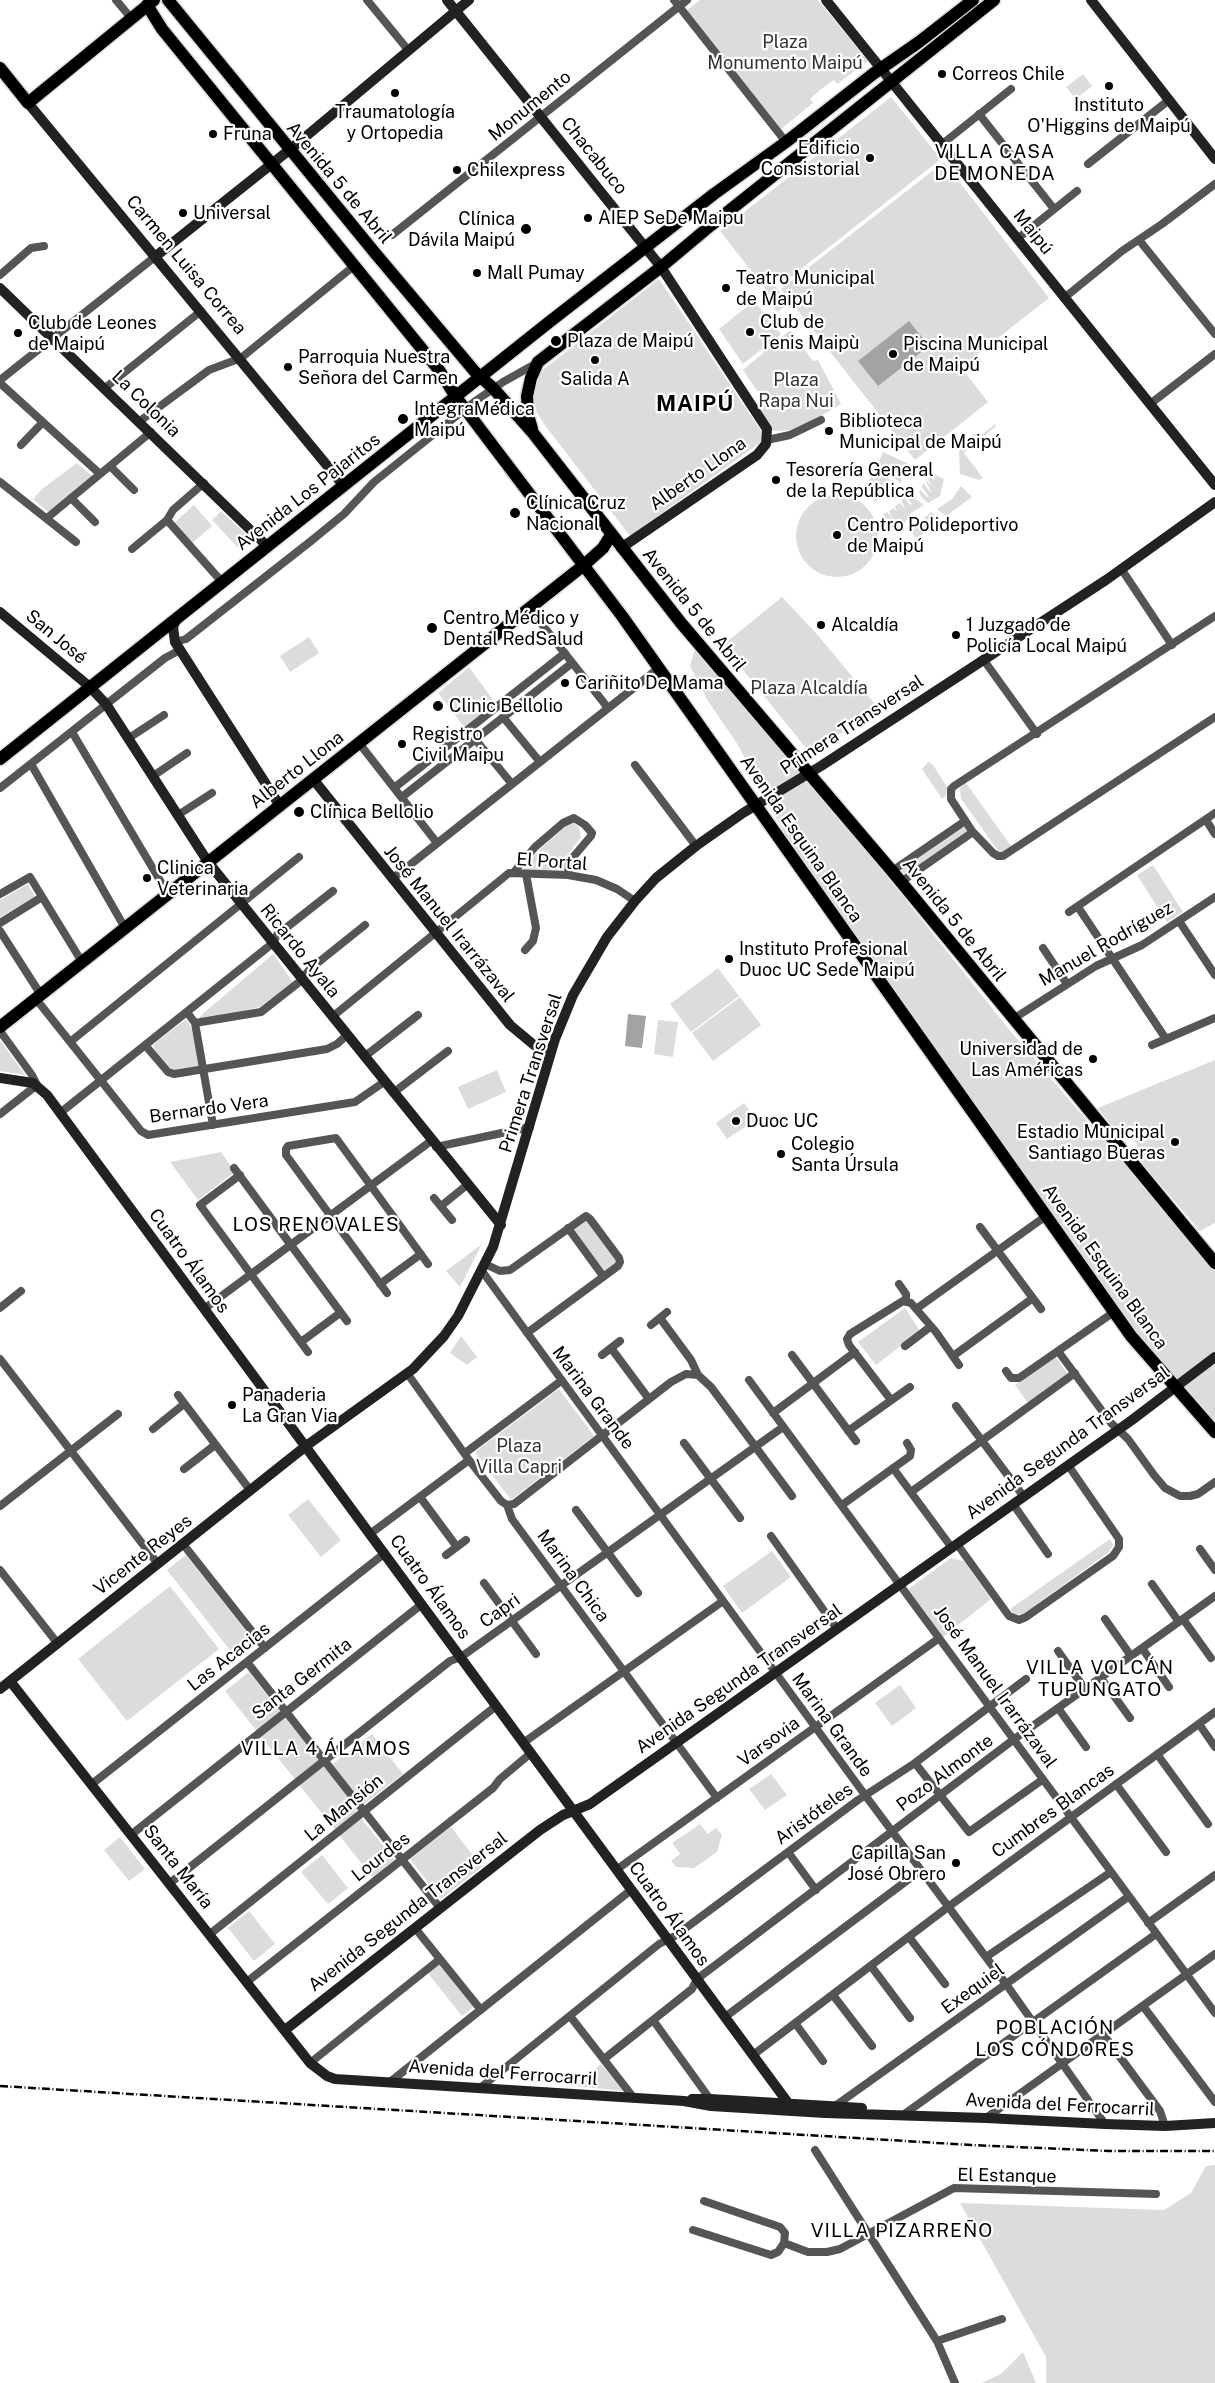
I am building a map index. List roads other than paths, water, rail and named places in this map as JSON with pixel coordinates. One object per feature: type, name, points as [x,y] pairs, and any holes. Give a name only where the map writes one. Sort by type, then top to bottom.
[{"type":"main road","name":"Avenida 5 de Abril","points":[[168,0],[289,150],[481,377],[533,433],[621,548],[808,774],[892,871],[1215,1263]]},
{"type":"main road","name":"Avenida Los Pajaritos","points":[[0,759],[645,247],[786,142],[880,68],[919,42],[973,0]]},
{"type":"main road","name":"Avenida Los Pajaritos","points":[[538,362],[661,268],[710,226],[994,0]]},
{"type":"main road","points":[[28,103],[148,2],[162,29],[273,163],[439,370],[466,410]]},
{"type":"main road","name":"Carmen Luisa Correa","points":[[0,68],[28,103]]},
{"type":"main road","points":[[533,433],[528,414],[527,396],[531,378],[538,362]]},
{"type":"main road","name":"Avenida Esquina Blanca","points":[[466,410],[584,565],[659,668],[1114,1312],[1140,1347],[1215,1432]]},
{"type":"main road","name":"Alberto Llona","points":[[0,1029],[584,565],[603,548],[611,534]]},
{"type":"street","points":[[116,0],[131,18]]},
{"type":"street","points":[[367,0],[409,51]]},
{"type":"street","name":"Chacabuco","points":[[447,0],[661,268],[764,424],[768,440]]},
{"type":"street","points":[[100,474],[0,381],[273,163],[470,0]]},
{"type":"street","name":"Monumento","points":[[392,235],[541,116],[676,3],[687,0]]},
{"type":"street","name":"Maipú","points":[[826,0],[1215,485]]},
{"type":"street","points":[[1091,0],[1213,153]]},
{"type":"street","points":[[676,3],[786,142]]},
{"type":"street","points":[[941,145],[1011,89]]},
{"type":"street","points":[[1088,164],[1169,100]]},
{"type":"street","name":"Carmen Luisa Correa","points":[[28,103],[344,486]]},
{"type":"street","points":[[979,114],[1054,209]]},
{"type":"street","points":[[1064,298],[1215,184]]},
{"type":"street","points":[[1017,239],[1077,191]]},
{"type":"street","points":[[1139,240],[1215,334]]},
{"type":"street","points":[[0,275],[31,248],[44,246]]},
{"type":"street","points":[[140,421],[209,370],[240,358],[355,265]]},
{"type":"street","name":"La Colonia","points":[[0,288],[140,421],[267,546]]},
{"type":"street","points":[[105,388],[201,311]]},
{"type":"street","points":[[1150,404],[1215,354]]},
{"type":"street","name":"Avenida Los Pajaritos","points":[[0,788],[311,542],[344,514],[374,482],[493,388],[538,362]]},
{"type":"street","name":"Alberto Llona","points":[[621,548],[757,455],[764,448],[768,440],[790,435],[821,420]]},
{"type":"street","points":[[21,445],[43,422]]},
{"type":"street","points":[[47,518],[151,432]]},
{"type":"street","points":[[110,466],[134,490]]},
{"type":"street","points":[[0,482],[76,542]]},
{"type":"street","points":[[132,549],[167,520],[173,510],[204,483]]},
{"type":"street","points":[[71,498],[95,522]]},
{"type":"street","name":"Primera Transversal","points":[[306,1446],[407,1373],[427,1356],[444,1336],[484,1268],[500,1225],[551,1052],[570,1002],[584,973],[607,937],[635,901],[662,873],[696,846],[755,805],[808,774],[1122,570],[1215,502]]},
{"type":"street","points":[[167,520],[222,582]]},
{"type":"street","points":[[1122,570],[1172,645]]},
{"type":"street","points":[[530,608],[608,708]]},
{"type":"street","name":"San José","points":[[0,612],[90,687]]},
{"type":"street","points":[[1215,616],[1037,734],[954,786],[951,789],[951,799],[973,832],[998,856],[1008,854],[1215,718]]},
{"type":"street","points":[[178,617],[174,627],[178,646],[280,806]]},
{"type":"street","points":[[394,788],[565,653]]},
{"type":"street","points":[[983,659],[1037,734]]},
{"type":"street","points":[[402,798],[572,662]]},
{"type":"street","points":[[392,879],[659,668]]},
{"type":"street","name":"Ricardo Ayala","points":[[90,687],[106,704],[129,738],[208,862],[500,1225]]},
{"type":"street","points":[[129,738],[164,715]]},
{"type":"street","points":[[503,717],[540,762]]},
{"type":"street","points":[[72,732],[168,894]]},
{"type":"street","points":[[475,739],[512,784]]},
{"type":"street","points":[[359,743],[437,843]]},
{"type":"street","points":[[153,776],[187,753]]},
{"type":"street","points":[[31,764],[125,928]]},
{"type":"street","points":[[635,765],[696,846]]},
{"type":"street","name":"José Manuel Irarrázaval","points":[[313,779],[510,1025],[534,1045],[551,1052]]},
{"type":"street","points":[[178,815],[212,793]]},
{"type":"street","points":[[1070,912],[1215,813]]},
{"type":"street","points":[[514,872],[535,847],[563,823],[574,818],[585,825],[592,833],[592,836],[569,862],[568,875]]},
{"type":"street","points":[[1206,820],[1215,834]]},
{"type":"street","points":[[892,871],[965,821]]},
{"type":"street","points":[[900,882],[973,832]]},
{"type":"street","points":[[70,1042],[299,857]]},
{"type":"street","name":"El Portal","points":[[332,1017],[436,934],[499,879],[514,872],[568,875],[608,884],[635,901]]},
{"type":"street","points":[[525,950],[533,941],[536,928],[526,874]]},
{"type":"street","points":[[0,894],[30,877],[82,962]]},
{"type":"street","points":[[60,1113],[273,943],[277,935],[333,891]]},
{"type":"street","points":[[0,923],[42,897]]},
{"type":"street","name":"Manuel Rodríguez","points":[[1013,1019],[1096,966],[1134,950],[1215,897]]},
{"type":"street","points":[[1078,906],[1166,1039]]},
{"type":"street","points":[[1179,921],[1215,975]]},
{"type":"street","points":[[195,1023],[261,1012],[302,979],[310,969],[365,925]]},
{"type":"street","name":"Bernardo Vera","points":[[0,931],[38,997],[70,1042],[145,1134],[355,1102],[384,1082]]},
{"type":"street","points":[[1043,948],[1068,984]]},
{"type":"street","points":[[187,1012],[195,1023],[213,1125]]},
{"type":"street","points":[[364,1057],[418,1015]]},
{"type":"street","points":[[1152,1044],[1215,1018]]},
{"type":"street","name":"Cuatro Álamos","points":[[0,1029],[37,1085],[60,1113],[385,1553],[791,2107]]},
{"type":"street","points":[[145,1045],[171,1074],[327,1048],[337,1044],[347,1035]]},
{"type":"street","points":[[393,1093],[448,1051]]},
{"type":"street","points":[[0,1078],[37,1085]]},
{"type":"street","points":[[0,1114],[37,1085]]},
{"type":"street","points":[[204,1308],[370,1186],[434,1144],[530,1128]]},
{"type":"street","points":[[387,1293],[286,1155],[286,1149],[290,1145],[336,1138],[428,1264]]},
{"type":"street","points":[[234,1168],[347,1321]]},
{"type":"street","points":[[240,1175],[200,1205],[308,1352]]},
{"type":"street","points":[[442,1206],[467,1185]]},
{"type":"street","points":[[434,1198],[452,1220]]},
{"type":"street","points":[[484,1268],[500,1271],[510,1270],[586,1216],[596,1226],[620,1260],[618,1266],[526,1333]]},
{"type":"street","points":[[916,1309],[1046,1216]]},
{"type":"street","points":[[980,1227],[1041,1309]]},
{"type":"street","points":[[568,1228],[604,1276]]},
{"type":"street","points":[[380,1284],[420,1254]]},
{"type":"street","name":"Marina Grande","points":[[484,1268],[526,1333],[1006,1984],[1105,2124]]},
{"type":"street","points":[[899,1284],[906,1294],[906,1300],[916,1309],[959,1365]]},
{"type":"street","points":[[0,1307],[21,1291]]},
{"type":"street","points":[[953,1356],[1033,1298]]},
{"type":"street","points":[[891,1400],[848,1343],[848,1336],[906,1300]]},
{"type":"street","points":[[650,1325],[668,1312]]},
{"type":"street","points":[[1006,1371],[1011,1378],[1019,1378],[1114,1312]]},
{"type":"street","points":[[301,1342],[340,1313]]},
{"type":"street","points":[[660,1318],[691,1360],[698,1375],[711,1387],[792,1496]]},
{"type":"street","points":[[905,1346],[930,1327]]},
{"type":"street","points":[[602,1355],[620,1341]]},
{"type":"street","points":[[611,1348],[649,1400]]},
{"type":"street","points":[[1058,1351],[1111,1423],[1128,1439],[1157,1480],[1170,1491],[1185,1496],[1194,1496],[1215,1482]]},
{"type":"street","points":[[773,1413],[855,1352]]},
{"type":"street","points":[[792,1355],[856,1442]]},
{"type":"street","name":"Avenida Segunda Transversal","points":[[285,2030],[540,1830],[573,1811],[590,1804],[1024,1497],[1215,1357]]},
{"type":"street","points":[[0,1359],[158,1564]]},
{"type":"street","name":"Marina Chica","points":[[407,1373],[467,1457],[501,1501],[507,1505],[512,1519],[678,1742],[717,1798]]},
{"type":"street","points":[[911,1492],[1074,1373]]},
{"type":"street","points":[[507,1505],[514,1504],[681,1376],[698,1375]]},
{"type":"street","points":[[370,1534],[420,1497],[561,1380]]},
{"type":"street","name":"José Manuel Irarrázaval","points":[[749,1380],[1215,2013]]},
{"type":"street","points":[[848,1431],[910,1386]]},
{"type":"street","points":[[178,1395],[250,1490]]},
{"type":"street","points":[[153,1429],[184,1404]]},
{"type":"street","points":[[956,1406],[1024,1497]]},
{"type":"street","points":[[0,1506],[118,1414]]},
{"type":"street","name":"Capri","points":[[170,1883],[450,1661],[461,1657],[783,1426]]},
{"type":"street","points":[[684,1443],[740,1518]]},
{"type":"street","points":[[842,1506],[911,1454],[907,1443]]},
{"type":"street","points":[[184,1469],[215,1444]]},
{"type":"street","name":"Vicente Reyes","points":[[0,1689],[306,1446]]},
{"type":"street","points":[[893,1468],[1009,1616],[1015,1620],[1026,1617],[1112,1556],[1119,1547],[1117,1535],[1068,1465]]},
{"type":"street","points":[[420,1497],[457,1547]]},
{"type":"street","points":[[1013,1504],[1048,1554]]},
{"type":"street","points":[[576,1510],[638,1593]]},
{"type":"street","points":[[770,1536],[837,1629]]},
{"type":"street","points":[[446,1555],[466,1540]]},
{"type":"street","points":[[183,1544],[265,1648]]},
{"type":"street","points":[[1200,1549],[1215,1570]]},
{"type":"street","name":"Las Acacias","points":[[92,1784],[385,1553]]},
{"type":"street","points":[[0,1570],[58,1644]]},
{"type":"street","points":[[484,1583],[536,1654]]},
{"type":"street","points":[[1152,1584],[1211,1658]]},
{"type":"street","name":"Pozo Almonte","points":[[604,2060],[692,1989],[697,1979],[1013,1740],[1215,1596]]},
{"type":"street","points":[[523,1743],[723,1601]]},
{"type":"street","name":"Santa Germita","points":[[132,1834],[422,1604]]},
{"type":"street","points":[[1105,1619],[1132,1656]]},
{"type":"street","name":"Varsovia","points":[[616,1870],[938,1639]]},
{"type":"street","points":[[1142,1648],[1169,1687]]},
{"type":"street","points":[[1058,1651],[1085,1689]]},
{"type":"street","points":[[247,1662],[440,1908]]},
{"type":"street","points":[[1101,1678],[1130,1718]]},
{"type":"street","name":"Aristóteles","points":[[480,2088],[668,1939],[865,1795],[915,1763],[1026,1679]]},
{"type":"street","name":"Santa María","points":[[10,1681],[310,2063],[321,2073]]},
{"type":"street","name":"La Mansión","points":[[210,1934],[496,1706]]},
{"type":"street","points":[[1058,1708],[1086,1747]]},
{"type":"street","name":"Cumbres Blancas","points":[[753,2055],[948,1907],[1215,1712]]},
{"type":"street","points":[[1198,1724],[1215,1746]]},
{"type":"street","name":"Lourdes","points":[[248,1982],[493,1788],[500,1779],[530,1753]]},
{"type":"street","points":[[1157,1754],[1208,1824]]},
{"type":"street","points":[[915,1763],[969,1832],[1042,1780]]},
{"type":"street","points":[[1116,1784],[1166,1852]]},
{"type":"street","points":[[788,1852],[816,1890]]},
{"type":"street","points":[[725,2017],[921,1870]]},
{"type":"street","points":[[986,1957],[1111,1872]]},
{"type":"street","points":[[1148,1923],[1215,1875]]},
{"type":"street","points":[[390,2082],[631,1890]]},
{"type":"street","name":"Exequiel","points":[[835,2106],[1128,1897]]},
{"type":"street","points":[[414,1928],[481,2010]]},
{"type":"street","points":[[903,2115],[1156,1934]]},
{"type":"street","points":[[909,1937],[945,1984]]},
{"type":"street","points":[[986,2118],[1215,1954]]},
{"type":"street","points":[[310,2063],[440,1959]]},
{"type":"street","points":[[870,1966],[910,2018]]},
{"type":"street","points":[[833,1994],[872,2046]]},
{"type":"street","points":[[1142,2006],[1215,2102]]},
{"type":"street","points":[[570,2016],[633,2097]]},
{"type":"street","points":[[653,2020],[710,2098]]},
{"type":"street","points":[[795,2023],[824,2061]]},
{"type":"street","points":[[1103,2034],[1160,2112],[1165,2126]]},
{"type":"street","name":"Avenida del Ferrocarril","points":[[321,2073],[335,2079],[633,2097],[684,2101],[710,2106],[835,2106],[883,2110],[903,2115]]},
{"type":"street","name":"Avenida del Ferrocarril","points":[[684,2101],[710,2098],[791,2107],[903,2115],[1105,2124],[1165,2126],[1215,2123]]},
{"type":"street","points":[[815,2150],[936,2341],[955,2383]]},
{"type":"street","name":"El Estanque","points":[[784,2243],[808,2252],[827,2252],[840,2249],[868,2236],[954,2188],[1156,2194]]},
{"type":"street","points":[[693,2230],[771,2255],[778,2252],[784,2243],[785,2233],[780,2227],[704,2201]]},
{"type":"street","points":[[936,2341],[1002,2319]]},
{"type":"railway","points":[[0,2086],[971,2145],[1109,2151],[1215,2151]]},
{"type":"place","name":"Correos Chile","points":[[942,74]]},
{"type":"place","name":"Instituto O'Higgins de Maipú","points":[[1109,86]]},
{"type":"place","name":"Traumatología y Ortopedia","points":[[395,93]]},
{"type":"place","name":"Fruna","points":[[213,134]]},
{"type":"place","name":"Edificio Consistorial","points":[[870,158]]},
{"type":"place","name":"Chilexpress","points":[[457,170]]},
{"type":"place","name":"Universal","points":[[183,213]]},
{"type":"place","name":"AIEP SeDe Maipu","points":[[588,218]]},
{"type":"place","name":"Clínica Dávila Maipú","points":[[526,229]]},
{"type":"place","name":"Mall Pumay","points":[[477,273]]},
{"type":"place","name":"Teatro Municipal de Maipú","points":[[726,288]]},
{"type":"place","name":"Club de Tenis Maipù","points":[[750,332]]},
{"type":"place","name":"Club de Leones de Maipú","points":[[18,333]]},
{"type":"place","name":"Plaza de Maipú","points":[[556,341]]},
{"type":"place","name":"Piscina Municipal de Maipú","points":[[893,354]]},
{"type":"place","name":"Salida A","points":[[595,360]]},
{"type":"place","name":"Parroquia Nuestra Señora del Carmen","points":[[288,367]]},
{"type":"place","name":"IntegraMédica Maipú","points":[[403,419]]},
{"type":"place","name":"Biblioteca Municipal de Maipú","points":[[829,431]]},
{"type":"place","name":"Tesorería General de la República","points":[[776,480]]},
{"type":"place","name":"Clínica Cruz Nacional","points":[[515,513]]},
{"type":"place","name":"Centro Polideportivo de Maipú","points":[[837,535]]},
{"type":"place","name":"Alcaldía","points":[[821,625]]},
{"type":"place","name":"Centro Médico y Dental RedSalud","points":[[432,628]]},
{"type":"place","name":"1 Juzgado de Policía Local Maipú","points":[[956,635]]},
{"type":"place","name":"Cariñito De Mama","points":[[565,683]]},
{"type":"place","name":"Clinic Bellolio","points":[[438,706]]},
{"type":"place","name":"Registro Civil Maipu","points":[[402,744]]},
{"type":"place","name":"Clínica Bellolio","points":[[299,812]]},
{"type":"place","name":"Clinica Veterinaria","points":[[147,878]]},
{"type":"place","name":"Instituto Profesional Duoc UC Sede Maipú","points":[[729,959]]},
{"type":"place","name":"Universidad de Las Américas","points":[[1093,1059]]},
{"type":"place","name":"Duoc UC","points":[[736,1121]]},
{"type":"place","name":"Estadio Municipal Santiago Bueras","points":[[1175,1142]]},
{"type":"place","name":"Colegio Santa Úrsula","points":[[781,1154]]},
{"type":"place","name":"Panaderia La Gran Via","points":[[232,1405]]},
{"type":"place","name":"Capilla San José Obrero","points":[[956,1863]]},
{"type":"district","name":"VILLA CASA DE MONEDA","points":[[995,163]]},
{"type":"district","name":"MAIPÚ","points":[[695,404]]},
{"type":"district","name":"LOS RENOVALES","points":[[316,1225]]},
{"type":"district","name":"VILLA VOLCÁN TUPUNGATO","points":[[1100,1679]]},
{"type":"district","name":"VILLA 4 ÁLAMOS","points":[[326,1749]]},
{"type":"district","name":"POBLACIÓN LOS CÓNDORES","points":[[1055,2039]]},
{"type":"district","name":"VILLA PIZARREÑO","points":[[902,2231]]},
{"type":"park label","name":"Plaza Monumento Maipú","points":[[785,52]]},
{"type":"park label","name":"Plaza Rapa Nui","points":[[796,390]]},
{"type":"park label","name":"Plaza Alcaldía","points":[[809,688]]},
{"type":"park label","name":"Plaza Villa Capri","points":[[519,1456]]}]
